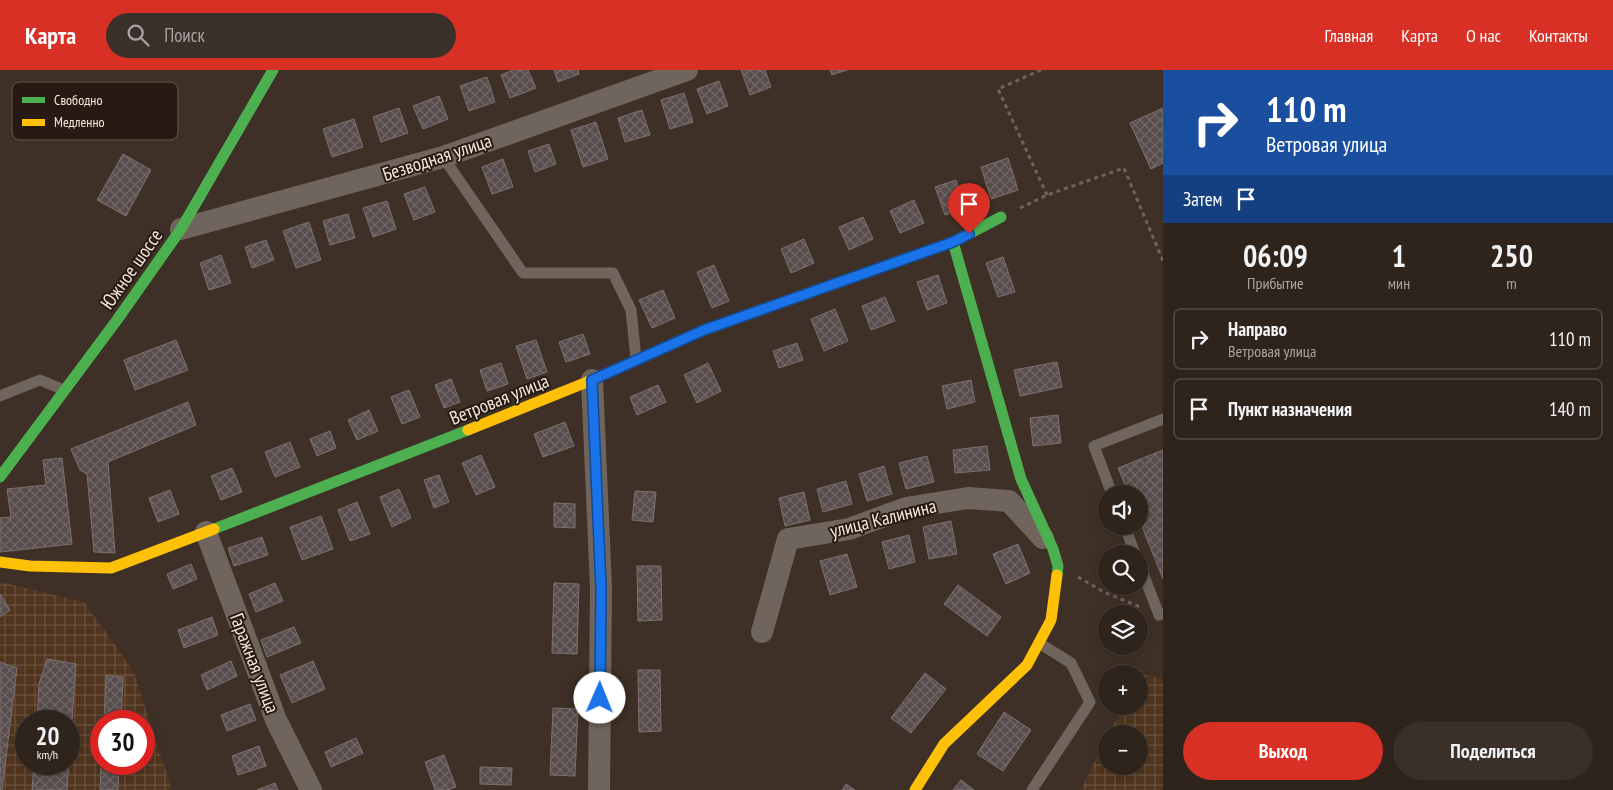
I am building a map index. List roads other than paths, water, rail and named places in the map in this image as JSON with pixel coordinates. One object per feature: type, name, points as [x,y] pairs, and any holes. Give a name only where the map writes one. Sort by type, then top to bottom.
[{"type":"street","name":"Южное шоссе","points":[[0,477],[66,390],[181,228],[273,70]]},
{"type":"street","name":"Безводная улица","points":[[181,228],[443,157],[687,70]]},
{"type":"street","name":"Ветровая улица","points":[[0,562],[30,566],[111,568],[403,457],[592,380],[704,330],[953,242],[1001,217]]},
{"type":"street","points":[[915,790],[944,744],[1027,664],[1052,620],[1056,558],[1021,479],[953,242]]},
{"type":"street","points":[[592,380],[601,588],[599,790]]},
{"type":"street","name":"улица Калинина","points":[[762,632],[788,539],[849,529],[906,508],[968,498],[1010,501],[1056,558]]},
{"type":"street","name":"Гаражная улица","points":[[206,532],[276,720],[311,790]]},
{"type":"lane","points":[[443,157],[523,273],[613,273],[631,310],[636,359]]},
{"type":"lane","points":[[0,396],[40,380],[66,390]]},
{"type":"lane","points":[[1109,485],[1094,446],[1163,419]]},
{"type":"lane","points":[[1148,584],[1161,614]]},
{"type":"lane","points":[[1032,790],[1090,702],[1071,664],[1039,643]]}]
